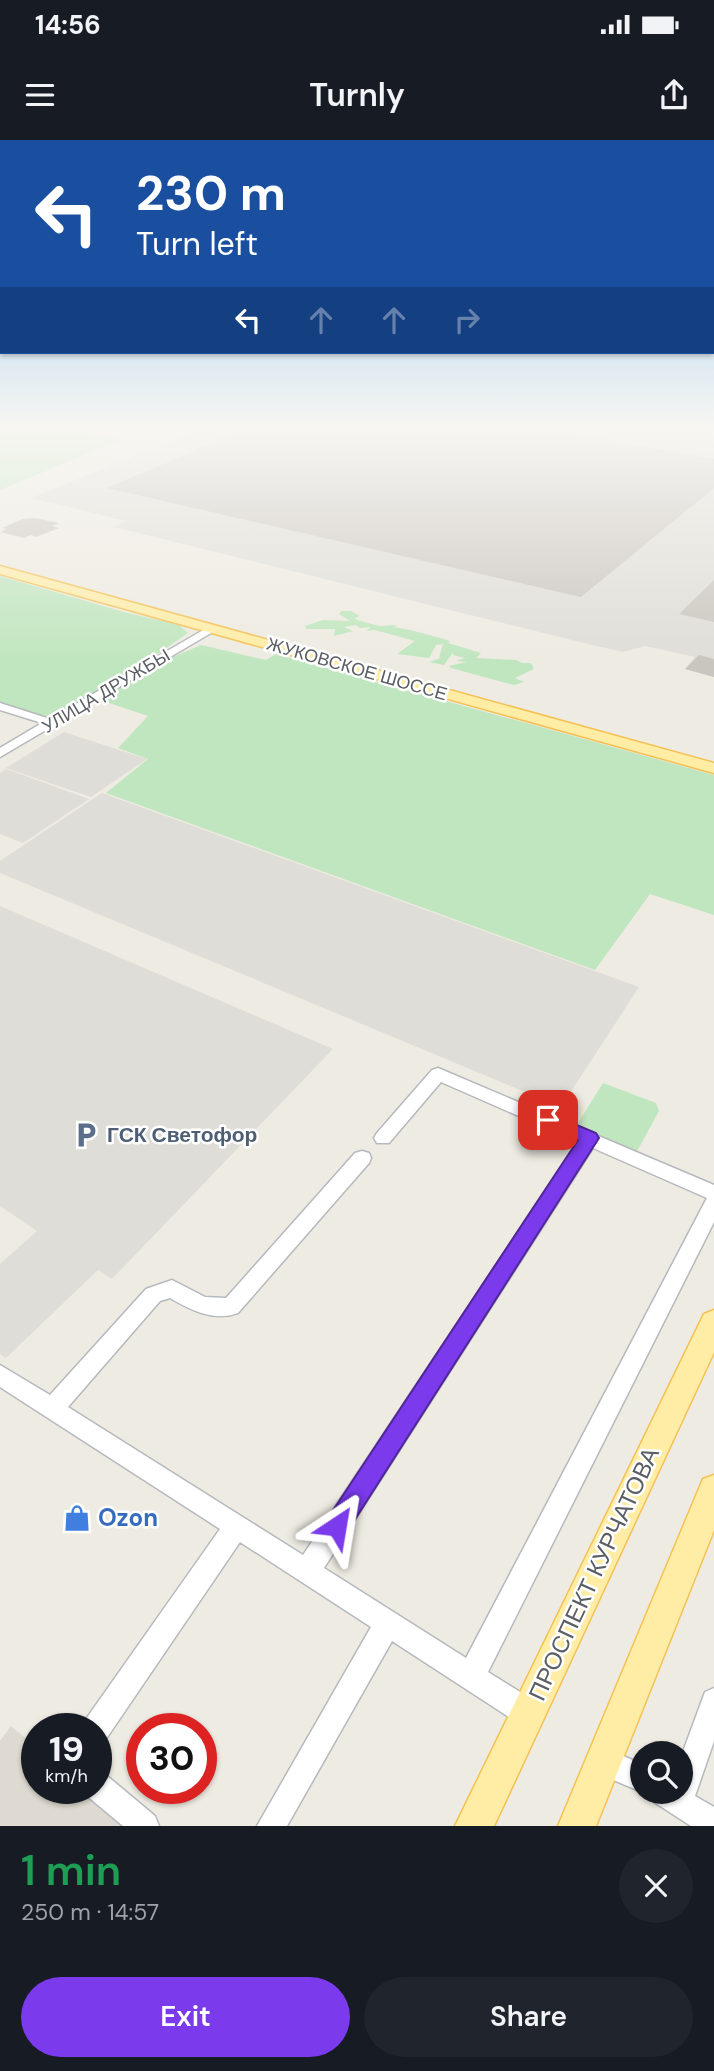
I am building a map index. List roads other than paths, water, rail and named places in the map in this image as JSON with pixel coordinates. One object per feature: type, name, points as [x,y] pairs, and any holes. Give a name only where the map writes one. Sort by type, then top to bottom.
[{"type":"main road","name":"ЖУКОВСКОЕ ШОССЕ","points":[[0,560],[212,628],[714,768]]},
{"type":"main road","name":"ЖУКОВСКОЕ ШОССЕ","points":[[0,570],[321,646],[714,754]]},
{"type":"main road","points":[[306,655],[314,654],[321,646]]},
{"type":"main road","points":[[512,712],[512,705],[525,701]]},
{"type":"main road","name":"ПРОСПЕКТ КУРЧАТОВА","points":[[474,1826],[714,1322]]},
{"type":"main road","points":[[577,1826],[714,1490]]},
{"type":"street","name":"УЛИЦА ДРУЖБЫ","points":[[0,753],[212,628]]},
{"type":"street","points":[[0,706],[52,723]]},
{"type":"street","points":[[383,1138],[438,1074],[714,1192]]},
{"type":"street","points":[[307,1572],[590,1138]]},
{"type":"street","points":[[52,1409],[153,1296],[172,1289],[202,1306],[230,1307],[362,1158]]},
{"type":"street","points":[[471,1677],[714,1203]]},
{"type":"street","points":[[0,1375],[528,1713]]},
{"type":"street","points":[[107,1713],[236,1527]]},
{"type":"street","points":[[271,1826],[387,1625]]},
{"type":"street","points":[[693,1750],[714,1702]]},
{"type":"street","points":[[602,1761],[630,1773]]},
{"type":"street","points":[[112,1798],[145,1826]]},
{"type":"street","points":[[683,1804],[714,1824]]},
{"type":"place","name":"ГСК Светофор","points":[[86,1135]]},
{"type":"place","name":"Ozon","points":[[77,1518]]}]
